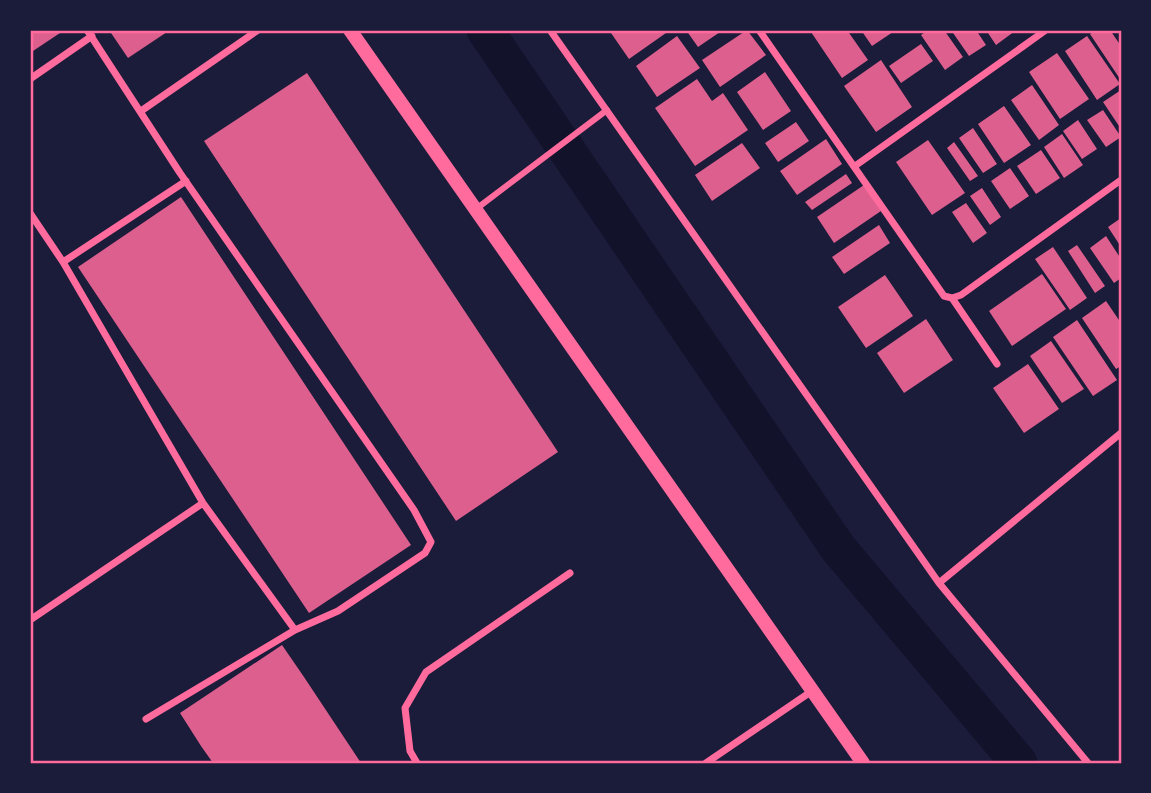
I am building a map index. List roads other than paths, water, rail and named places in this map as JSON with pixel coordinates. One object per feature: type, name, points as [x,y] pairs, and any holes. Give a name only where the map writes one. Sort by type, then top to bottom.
[{"type":"main road","points":[[350,30],[863,763]]},
{"type":"street","points":[[141,111],[258,30]]},
{"type":"street","points":[[550,30],[939,583],[1088,763]]},
{"type":"street","points":[[760,30],[944,296],[952,298],[961,295],[1121,180]]},
{"type":"street","points":[[855,166],[1046,30]]},
{"type":"street","points":[[30,79],[89,33],[186,181],[414,510],[431,541],[425,553],[338,611],[295,630],[146,719]]},
{"type":"street","points":[[476,209],[607,110]]},
{"type":"street","points":[[63,262],[186,181]]},
{"type":"street","points":[[30,213],[63,262],[203,503],[295,630]]},
{"type":"street","points":[[952,298],[997,364]]},
{"type":"street","points":[[939,583],[1121,433]]},
{"type":"street","points":[[30,620],[203,503]]},
{"type":"street","points":[[417,763],[410,751],[405,708],[426,672],[570,573]]},
{"type":"street","points":[[706,763],[812,691]]},
{"type":"waterway","points":[[485,30],[838,548],[1019,763]]}]
